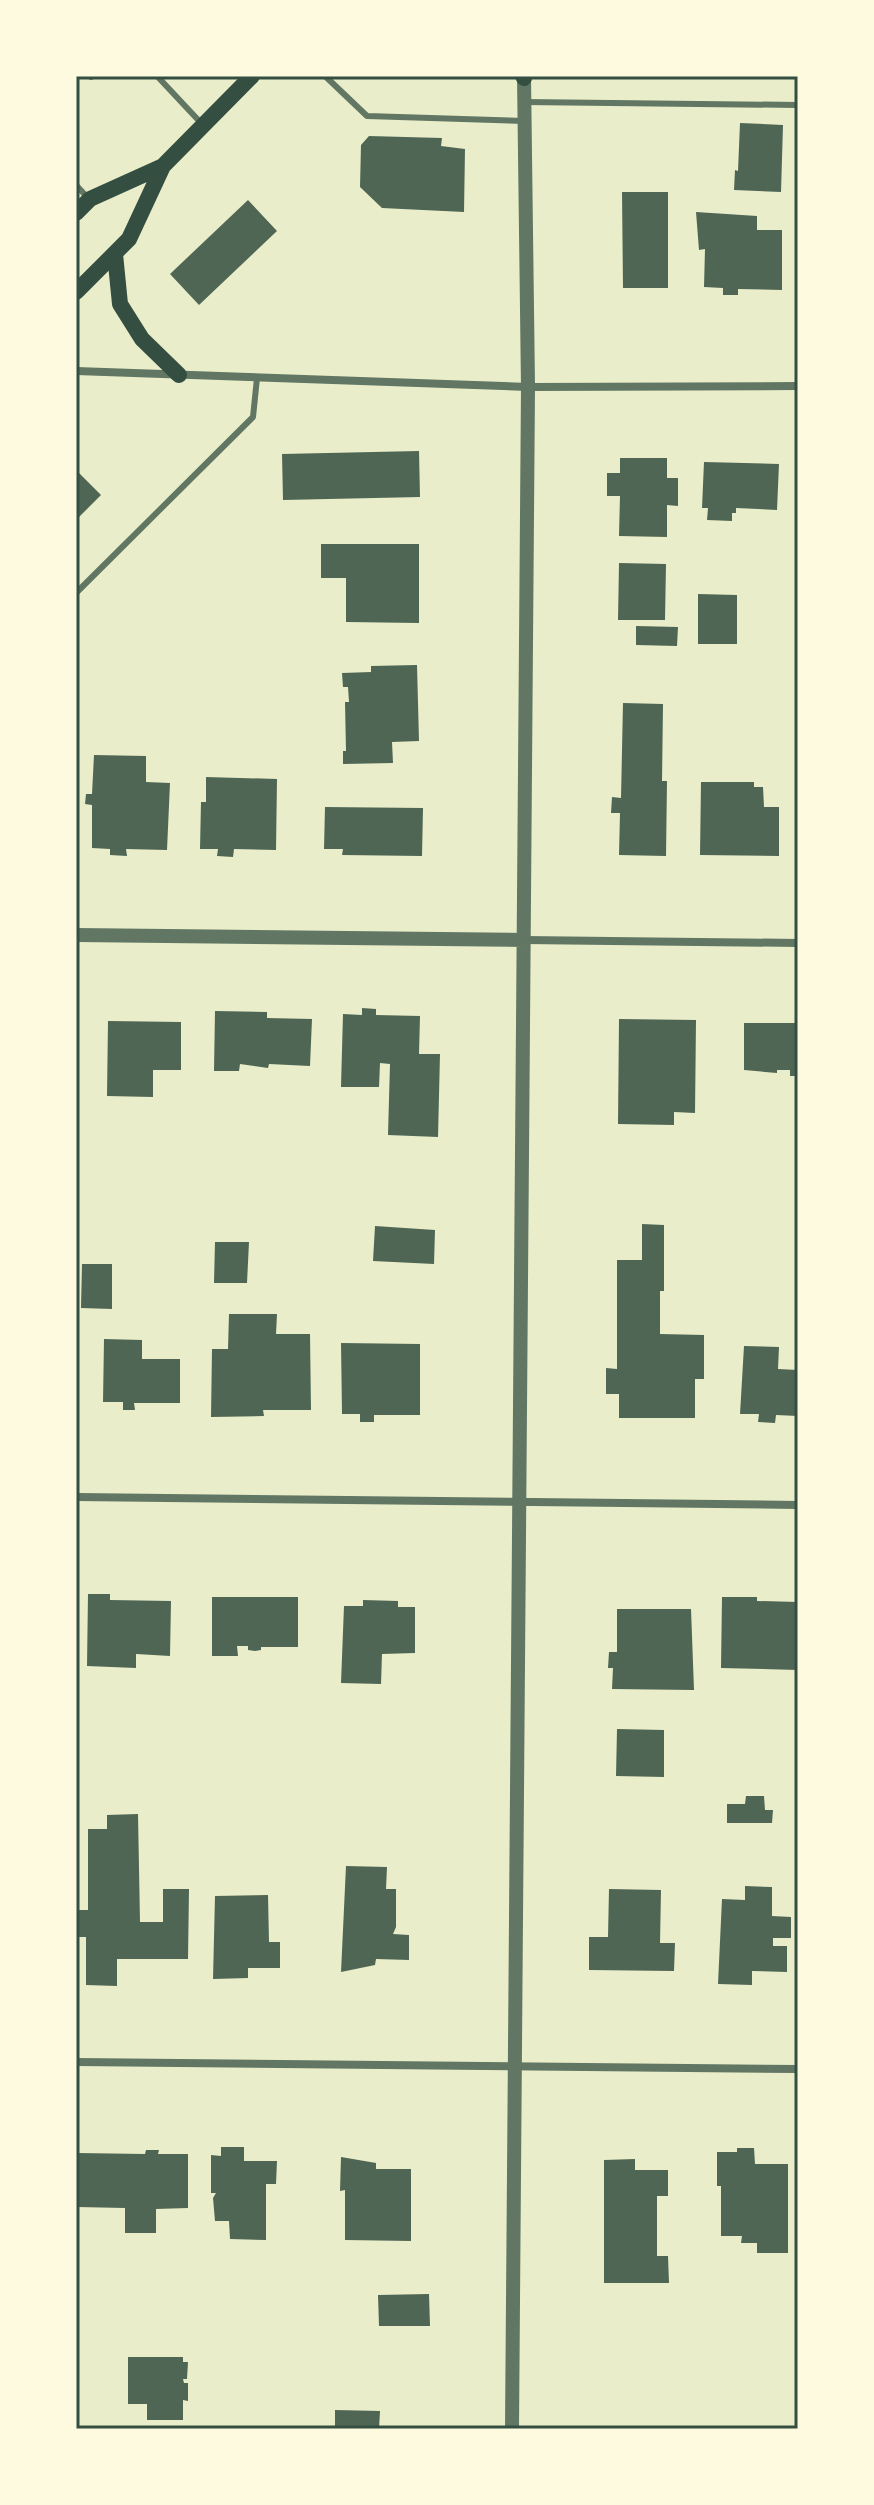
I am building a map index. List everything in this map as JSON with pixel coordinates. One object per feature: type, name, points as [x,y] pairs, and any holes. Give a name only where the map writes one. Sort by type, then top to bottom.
[{"type":"main road","points":[[76,292],[129,239],[163,166],[252,76]]},
{"type":"main road","points":[[76,213],[90,199],[163,166]]},
{"type":"main road","points":[[115,254],[120,304],[142,339],[179,375]]},
{"type":"street","points":[[512,2429],[528,387],[524,77]]},
{"type":"street","points":[[76,371],[528,387],[798,386]]},
{"type":"street","points":[[76,935],[798,943]]},
{"type":"street","points":[[76,1497],[798,1505]]},
{"type":"street","points":[[76,2062],[798,2069]]},
{"type":"lane","points":[[157,76],[204,125]]},
{"type":"lane","points":[[325,76],[367,116],[525,121]]},
{"type":"lane","points":[[524,102],[798,105]]},
{"type":"lane","points":[[76,185],[90,199]]},
{"type":"lane","points":[[76,593],[253,417],[257,378]]},
{"type":"building","points":[[740,123],[783,125],[781,192],[734,190]]},
{"type":"building","points":[[369,136],[442,138],[441,146],[465,149],[464,212],[382,208],[360,187],[361,145]]},
{"type":"building","points":[[622,192],[668,192],[668,288],[623,288]]},
{"type":"building","points":[[248,200],[277,231],[199,305],[170,274]]},
{"type":"building","points":[[696,212],[757,216],[757,230],[782,230],[782,290],[738,289],[738,295],[723,295],[723,288],[704,287],[705,249],[699,250]]},
{"type":"building","points":[[419,451],[420,497],[283,500],[282,454]]},
{"type":"building","points":[[620,458],[667,458],[667,478],[678,478],[678,506],[667,505],[667,537],[619,536],[620,496],[607,496],[607,473],[620,473]]},
{"type":"building","points":[[704,462],[779,464],[777,510],[736,508],[732,521],[707,520],[708,508],[702,508]]},
{"type":"building","points":[[76,470],[101,495],[76,520]]},
{"type":"building","points":[[321,544],[419,544],[419,623],[346,622],[346,578],[321,578]]},
{"type":"building","points":[[619,563],[666,564],[665,620],[618,620]]},
{"type":"building","points":[[698,594],[737,595],[737,644],[698,644]]},
{"type":"building","points":[[636,626],[678,627],[677,646],[636,645]]},
{"type":"building","points":[[417,665],[419,741],[392,742],[393,763],[343,764],[343,751],[346,751],[345,702],[349,702],[348,687],[343,687],[342,673],[371,672],[371,666]]},
{"type":"building","points":[[623,703],[663,704],[662,781],[667,781],[666,856],[619,855],[620,813],[611,813],[612,797],[621,798]]},
{"type":"building","points":[[94,755],[146,756],[146,782],[170,783],[167,850],[126,849],[127,856],[110,855],[110,849],[92,848],[92,805],[85,804],[86,794],[92,794]]},
{"type":"building","points":[[206,777],[277,779],[276,850],[234,849],[233,857],[217,856],[218,849],[200,849],[201,802],[206,802]]},
{"type":"building","points":[[701,782],[754,782],[754,787],[763,787],[764,807],[779,807],[779,856],[700,855]]},
{"type":"building","points":[[325,807],[423,808],[422,856],[342,855],[343,849],[324,849]]},
{"type":"building","points":[[362,1008],[376,1009],[376,1015],[420,1016],[419,1054],[440,1054],[438,1137],[388,1135],[390,1064],[380,1063],[379,1087],[341,1087],[343,1014],[362,1015]]},
{"type":"building","points":[[215,1011],[267,1012],[267,1018],[312,1019],[310,1066],[269,1064],[268,1068],[240,1064],[239,1071],[214,1071]]},
{"type":"building","points":[[619,1019],[696,1020],[695,1113],[674,1112],[674,1125],[618,1124]]},
{"type":"building","points":[[108,1021],[181,1022],[181,1070],[153,1070],[153,1097],[107,1096]]},
{"type":"building","points":[[744,1023],[798,1023],[798,1076],[790,1076],[790,1070],[777,1070],[777,1073],[744,1070]]},
{"type":"building","points":[[642,1224],[664,1225],[664,1291],[660,1291],[660,1334],[704,1335],[704,1379],[695,1379],[695,1418],[619,1418],[619,1394],[606,1394],[606,1368],[617,1369],[617,1260],[642,1260]]},
{"type":"building","points":[[375,1226],[435,1230],[434,1264],[373,1261]]},
{"type":"building","points":[[215,1242],[249,1242],[247,1283],[214,1283]]},
{"type":"building","points":[[82,1264],[112,1264],[112,1309],[81,1308]]},
{"type":"building","points":[[229,1314],[277,1314],[276,1334],[310,1334],[311,1410],[263,1410],[264,1416],[211,1417],[212,1349],[228,1349]]},
{"type":"building","points":[[104,1339],[142,1340],[142,1359],[180,1359],[180,1403],[134,1403],[135,1410],[123,1410],[123,1402],[103,1402]]},
{"type":"building","points":[[341,1343],[420,1344],[420,1415],[374,1415],[374,1422],[360,1422],[360,1414],[342,1414]]},
{"type":"building","points":[[744,1346],[779,1347],[778,1369],[798,1370],[798,1416],[776,1415],[775,1423],[758,1422],[759,1414],[740,1414]]},
{"type":"building","points":[[88,1594],[110,1594],[110,1600],[171,1601],[170,1656],[136,1654],[136,1668],[87,1666]]},
{"type":"building","points":[[212,1597],[298,1597],[298,1647],[261,1647],[261,1650],[255,1651],[248,1650],[248,1646],[237,1646],[238,1656],[212,1656]]},
{"type":"building","points":[[722,1597],[798,1602],[798,1670],[721,1668]]},
{"type":"building","points":[[363,1600],[398,1601],[398,1607],[415,1607],[415,1653],[382,1654],[381,1684],[341,1683],[344,1606],[363,1606]]},
{"type":"building","points":[[617,1609],[691,1609],[694,1690],[612,1689],[613,1668],[608,1668],[609,1652],[617,1652]]},
{"type":"building","points":[[617,1729],[664,1730],[664,1777],[616,1776]]},
{"type":"building","points":[[746,1796],[764,1796],[765,1810],[773,1810],[772,1823],[727,1823],[727,1804],[745,1804]]},
{"type":"building","points":[[138,1814],[140,1922],[163,1922],[163,1889],[189,1889],[188,1959],[117,1959],[117,1986],[86,1985],[86,1937],[78,1937],[78,1910],[88,1910],[88,1829],[107,1829],[107,1815]]},
{"type":"building","points":[[346,1866],[387,1867],[386,1889],[396,1889],[396,1927],[393,1934],[409,1935],[409,1960],[376,1959],[375,1965],[341,1972]]},
{"type":"building","points":[[745,1886],[772,1887],[772,1916],[791,1917],[791,1938],[773,1938],[773,1946],[787,1946],[787,1972],[752,1971],[752,1985],[718,1984],[722,1899],[745,1900]]},
{"type":"building","points":[[609,1889],[661,1890],[660,1943],[675,1943],[674,1971],[589,1970],[589,1937],[608,1937]]},
{"type":"building","points":[[268,1895],[269,1942],[280,1942],[280,1968],[248,1968],[248,1978],[213,1979],[215,1896]]},
{"type":"building","points":[[221,2147],[244,2147],[244,2161],[277,2161],[276,2184],[266,2184],[266,2240],[230,2239],[229,2221],[215,2221],[213,2198],[216,2193],[211,2193],[211,2155],[221,2156]]},
{"type":"building","points":[[737,2148],[754,2148],[755,2164],[788,2164],[788,2253],[757,2253],[757,2243],[741,2243],[742,2236],[721,2236],[717,2152],[737,2152]]},
{"type":"building","points":[[146,2150],[159,2150],[158,2154],[188,2154],[188,2208],[156,2209],[156,2233],[125,2233],[125,2208],[77,2207],[77,2153],[145,2154]]},
{"type":"building","points":[[341,2157],[376,2163],[376,2169],[411,2169],[411,2241],[345,2240],[345,2190],[340,2191]]},
{"type":"building","points":[[635,2159],[635,2170],[668,2170],[668,2196],[657,2196],[657,2256],[668,2256],[669,2283],[604,2283],[604,2160]]},
{"type":"building","points":[[429,2294],[430,2326],[379,2326],[378,2295]]},
{"type":"building","points":[[128,2357],[183,2357],[183,2362],[188,2362],[187,2379],[183,2379],[184,2383],[188,2383],[188,2401],[183,2400],[183,2420],[147,2420],[147,2404],[128,2404]]},
{"type":"building","points":[[335,2410],[380,2411],[379,2429],[335,2429]]}]
